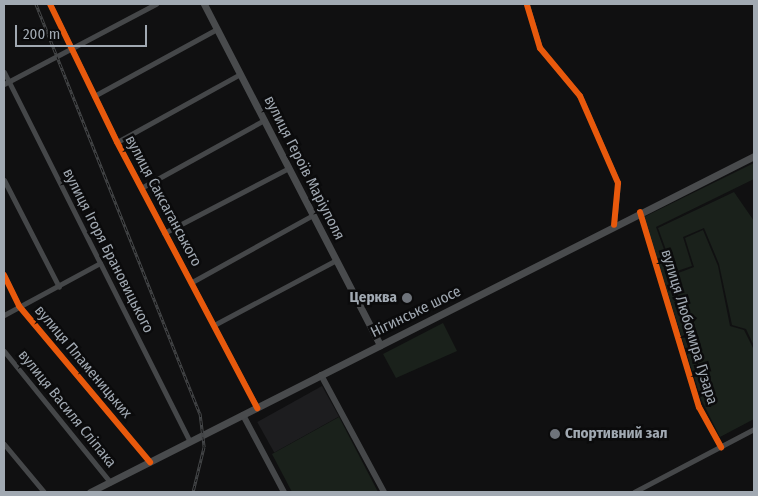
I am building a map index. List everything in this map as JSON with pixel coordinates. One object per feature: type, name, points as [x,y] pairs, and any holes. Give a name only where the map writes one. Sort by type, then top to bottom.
[{"type":"main road","name":"вулиця Героїв Маріуполя","points":[[204,4],[380,346]]},
{"type":"main road","name":"Нігинське шосе","points":[[90,492],[380,346],[614,225],[754,156]]},
{"type":"street","name":"вулиця Саксаганського","points":[[50,4],[117,142],[257,408]]},
{"type":"street","points":[[6,83],[71,46],[156,4]]},
{"type":"street","points":[[527,5],[540,48],[580,96],[618,183],[614,225]]},
{"type":"street","points":[[94,96],[217,29]]},
{"type":"street","name":"вулиця Ігоря Брановицького","points":[[4,72],[6,83],[100,263],[190,442]]},
{"type":"street","points":[[117,142],[240,74]]},
{"type":"street","points":[[141,188],[264,120]]},
{"type":"street","points":[[164,233],[289,168]]},
{"type":"street","points":[[4,180],[58,287]]},
{"type":"street","name":"вулиця Любомира Гузара","points":[[640,212],[699,407],[721,447]]},
{"type":"street","points":[[192,282],[313,215]]},
{"type":"street","points":[[214,325],[336,260]]},
{"type":"street","points":[[4,315],[100,263]]},
{"type":"street","name":"вулиця Пламеницьких","points":[[4,275],[19,306],[150,462]]},
{"type":"street","name":"вулиця Василя Сліпака","points":[[4,351],[110,482]]},
{"type":"street","points":[[321,375],[384,492]]},
{"type":"street","points":[[242,415],[284,492]]},
{"type":"street","points":[[634,492],[754,429]]},
{"type":"street","points":[[4,444],[44,492]]},
{"type":"shaded area","points":[[754,163],[754,179],[656,227],[673,275],[694,267],[685,238],[703,230],[718,266],[730,326],[744,330],[754,350],[754,419],[720,437],[701,399],[644,217]]},
{"type":"shaded area","points":[[734,192],[754,221],[754,346],[746,329],[732,325],[719,264],[704,228],[683,237],[692,266],[674,272],[658,228]]},
{"type":"shaded area","points":[[443,323],[457,351],[396,378],[383,354]]},
{"type":"shaded area","points":[[322,386],[339,417],[274,452],[257,422]]},
{"type":"shaded area","points":[[339,417],[378,492],[292,492],[272,454]]},
{"type":"railway","points":[[36,4],[200,413],[204,447],[193,492]]},
{"type":"cycle path","points":[[50,4],[117,142],[257,408]]},
{"type":"cycle path","points":[[527,5],[540,48],[580,96],[618,183],[614,225]]},
{"type":"cycle path","points":[[640,212],[699,407],[721,447]]},
{"type":"cycle path","points":[[4,275],[19,306],[150,462]]},
{"type":"place","name":"Церква","points":[[407,298]]},
{"type":"place","name":"Спортивний зал","points":[[555,434]]}]
